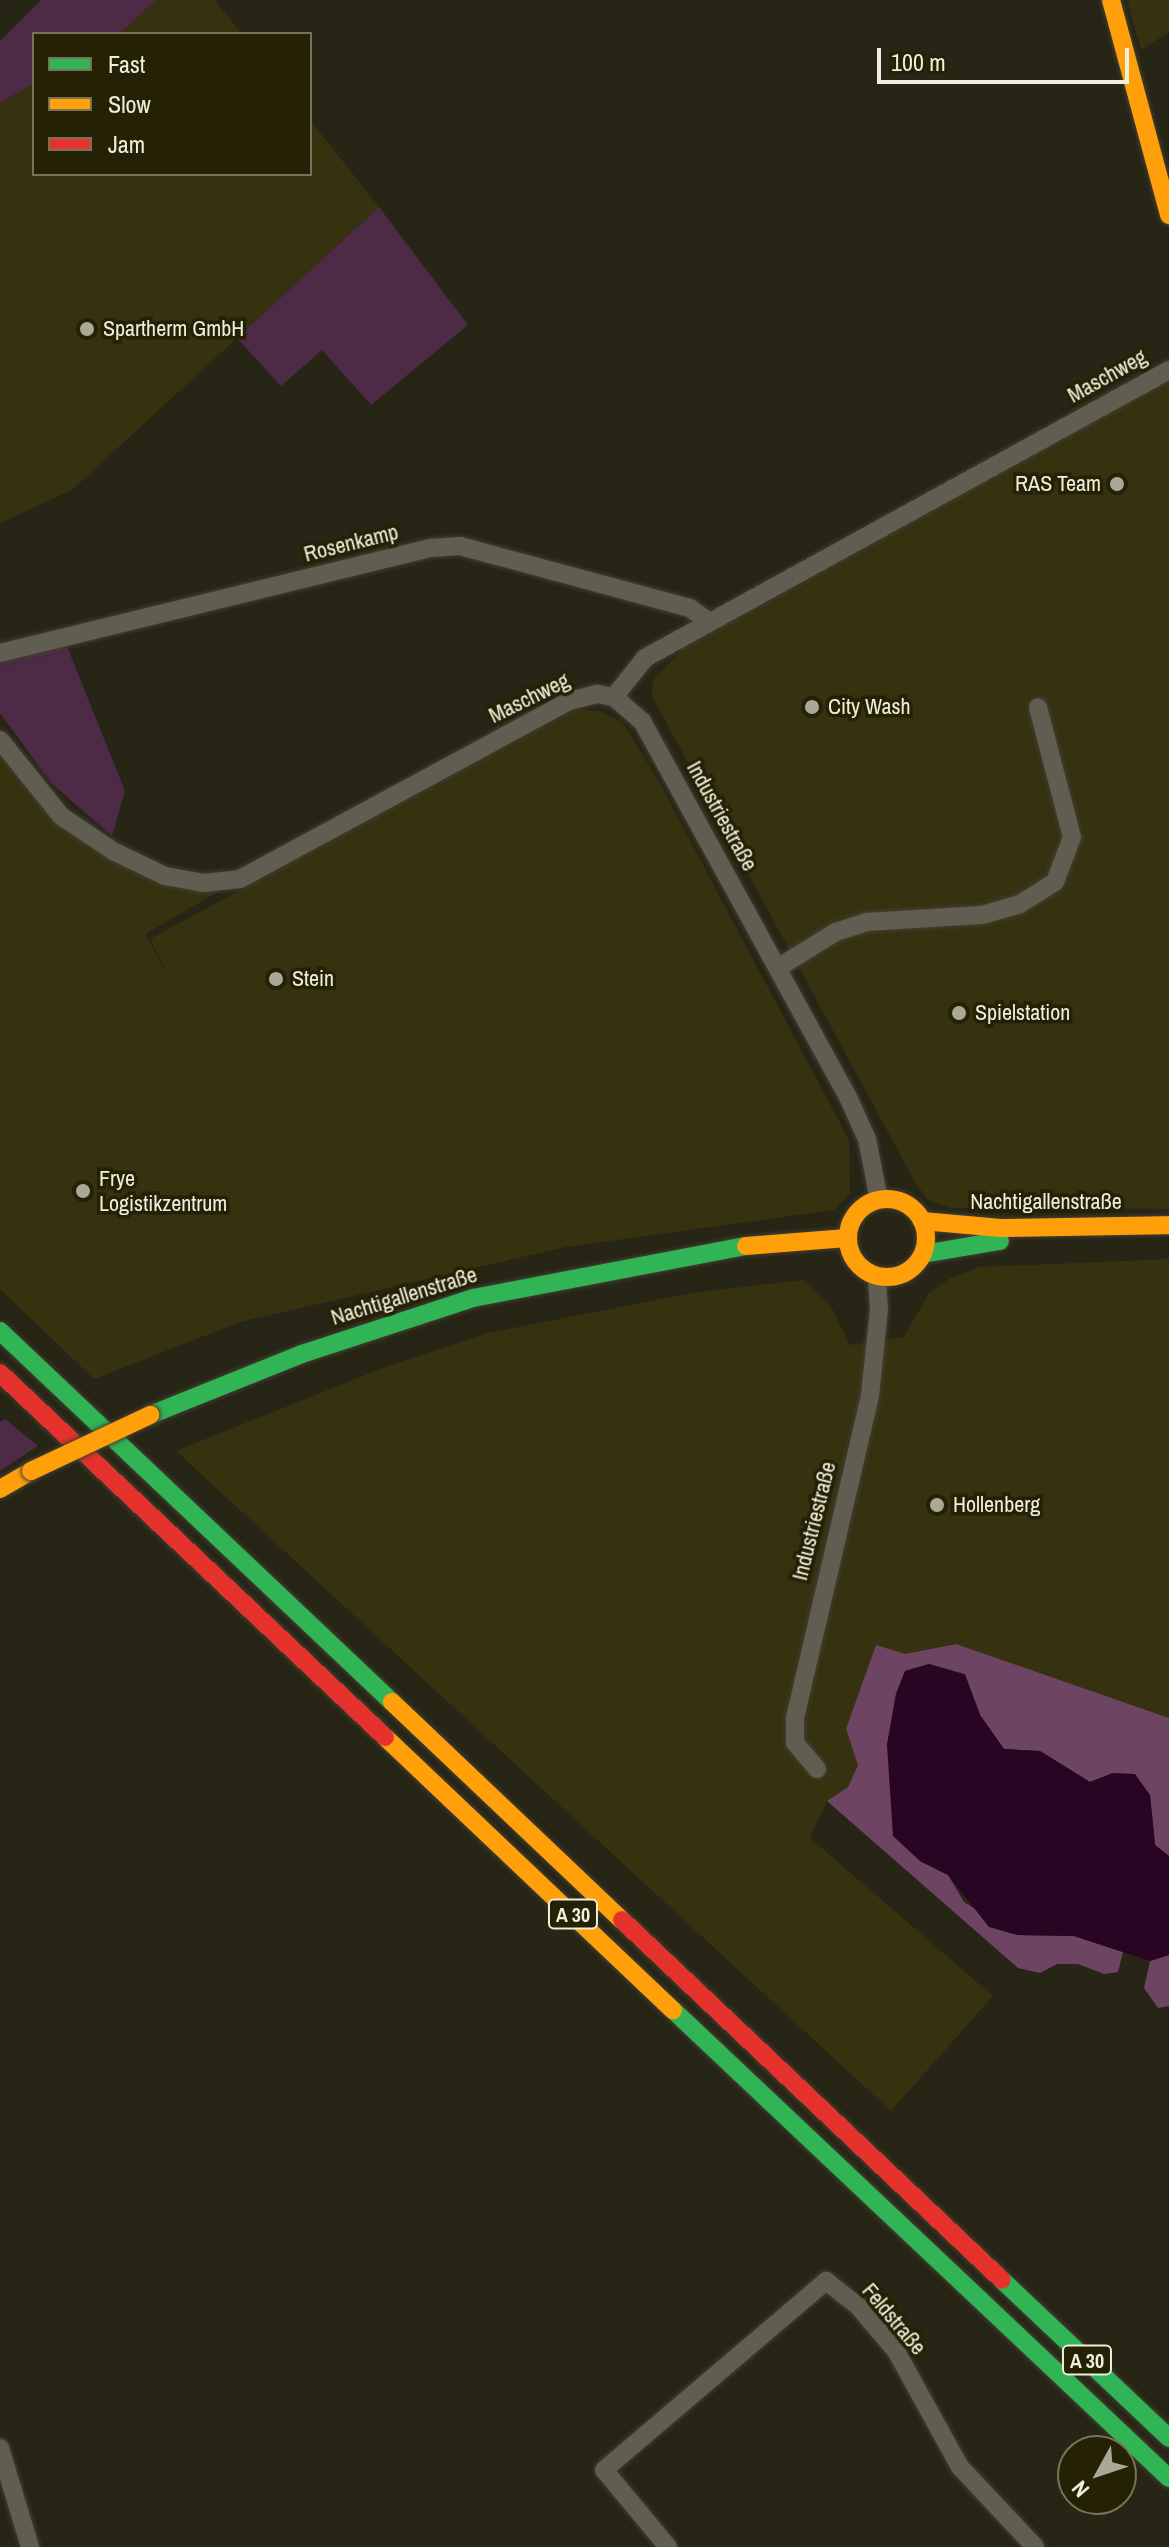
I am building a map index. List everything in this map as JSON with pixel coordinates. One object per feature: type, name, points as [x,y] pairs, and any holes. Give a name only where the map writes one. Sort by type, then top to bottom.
[{"type":"main road","points":[[1111,0],[1169,215]]},
{"type":"main road","points":[[879,1200],[904,1203],[922,1221],[923,1254],[909,1271],[877,1277],[856,1262],[847,1238],[856,1213],[879,1200]]},
{"type":"main road","name":"Nachtigallenstraße","points":[[922,1221],[1001,1228],[1169,1225]]},
{"type":"main road","name":"Nachtigallenstraße","points":[[923,1254],[977,1242],[1169,1235]]},
{"type":"main road","name":"Nachtigallenstraße","points":[[0,1489],[31,1471],[150,1415],[302,1354],[473,1298],[724,1248],[847,1238]]},
{"type":"main road","name":"A 30","points":[[0,1331],[1169,2438]]},
{"type":"main road","name":"A 30","points":[[0,1373],[1169,2478]]},
{"type":"main road","points":[[1004,2283],[1169,2411]]},
{"type":"street","name":"Maschweg","points":[[0,740],[61,816],[113,851],[165,876],[203,883],[240,879],[569,701],[597,694],[614,697],[645,658],[1169,370]]},
{"type":"street","name":"Rosenkamp","points":[[0,653],[431,548],[460,546],[690,608],[709,622]]},
{"type":"street","name":"Industriestraße","points":[[614,697],[642,721],[779,967],[860,1121],[879,1200]]},
{"type":"street","points":[[779,967],[836,932],[866,922],[982,915],[1020,904],[1055,882],[1072,837],[1038,707]]},
{"type":"street","name":"Industriestraße","points":[[817,1769],[795,1743],[795,1718],[870,1396],[879,1309],[877,1277]]},
{"type":"street","name":"Feldstraße","points":[[668,2547],[604,2470],[826,2281],[858,2306],[896,2351],[960,2467],[1035,2547]]},
{"type":"street","points":[[0,2448],[30,2547]]},
{"type":"shaded area","points":[[41,0],[156,0],[121,32],[32,32],[32,84],[0,103],[0,41]]},
{"type":"shaded area","points":[[156,0],[215,0],[240,32],[121,32]]},
{"type":"shaded area","points":[[1127,0],[1169,0],[1169,32],[1141,50]]},
{"type":"shaded area","name":"Spartherm GmbH","points":[[32,84],[32,176],[312,176],[312,123],[379,207],[72,490],[0,523],[0,103]]},
{"type":"shaded area","points":[[379,207],[468,325],[371,405],[322,350],[281,386],[237,338]]},
{"type":"shaded area","points":[[1169,380],[1169,1209],[949,1208],[928,1200],[915,1182],[652,696],[653,680],[684,648]]},
{"type":"shaded area","points":[[66,644],[125,791],[112,836],[51,783],[0,713],[0,659]]},
{"type":"shaded area","points":[[576,709],[600,711],[623,723],[657,778],[849,1140],[850,1194],[834,1210],[566,1247],[240,1322],[94,1379],[0,1289],[0,740],[61,816],[166,876],[240,879],[145,934],[172,982],[150,939]]},
{"type":"shaded area","points":[[1169,1259],[1169,1718],[956,1644],[905,1654],[846,1729],[858,1764],[848,1787],[827,1801],[810,1838],[993,1996],[891,2111],[176,1451],[385,1367],[488,1333],[692,1293],[803,1280],[831,1306],[850,1345],[904,1337],[929,1293],[949,1279],[979,1267]]},
{"type":"shaded area","points":[[5,1419],[38,1446],[0,1471],[0,1422]]},
{"type":"shaded area","points":[[956,1644],[1169,1718],[1169,1856],[1155,1845],[1150,1795],[1113,1773],[1090,1782],[1040,1751],[1004,1749],[980,1715],[965,1674],[929,1664],[905,1671],[896,1694],[887,1745],[920,1861],[948,1875],[964,1902],[1017,1935],[1074,1936],[1123,1952],[1118,1972],[1104,1974],[1078,1964],[1057,1964],[1040,1973],[1018,1968],[827,1801],[848,1787],[858,1765],[846,1729],[876,1645],[905,1654]]},
{"type":"shaded area","points":[[929,1664],[965,1675],[980,1715],[1004,1749],[1040,1751],[1090,1782],[1113,1773],[1135,1774],[1150,1795],[1155,1845],[1169,1856],[1169,1955],[1150,1961],[1074,1936],[1017,1935],[989,1927],[948,1875],[920,1861],[893,1836],[887,1745],[896,1694],[905,1671]]},
{"type":"shaded area","points":[[1169,1955],[1169,2006],[1158,2008],[1144,1988],[1150,1961]]},
{"type":"traffic: fast","points":[[923,1254],[1000,1241]]},
{"type":"traffic: fast","points":[[150,1415],[302,1354],[473,1298],[746,1246]]},
{"type":"traffic: fast","points":[[0,1331],[392,1702]]},
{"type":"traffic: fast","points":[[673,2010],[1169,2478]]},
{"type":"traffic: fast","points":[[1002,2280],[1169,2438]]},
{"type":"traffic: slow","points":[[1111,0],[1169,215]]},
{"type":"traffic: slow","points":[[887,1199],[902,1202],[915,1210],[923,1223],[926,1238],[923,1253],[915,1266],[902,1274],[887,1277],[872,1274],[859,1266],[851,1253],[848,1238],[851,1223],[859,1210],[872,1202],[887,1199]]},
{"type":"traffic: slow","points":[[922,1221],[1001,1228],[1169,1225]]},
{"type":"traffic: slow","points":[[746,1246],[847,1238]]},
{"type":"traffic: slow","points":[[31,1471],[150,1415]]},
{"type":"traffic: slow","points":[[0,1489],[31,1471]]},
{"type":"traffic: slow","points":[[392,1702],[622,1920]]},
{"type":"traffic: slow","points":[[385,1737],[673,2010]]},
{"type":"traffic: jam","points":[[0,1373],[385,1737]]},
{"type":"traffic: jam","points":[[622,1920],[1002,2280]]},
{"type":"place","name":"Spartherm GmbH","points":[[87,329]]},
{"type":"place","name":"RAS Team","points":[[1117,484]]},
{"type":"place","name":"City Wash","points":[[812,707]]},
{"type":"place","name":"Stein","points":[[276,979]]},
{"type":"place","name":"Spielstation","points":[[959,1013]]},
{"type":"place","name":"Frye Logistikzentrum","points":[[83,1191]]},
{"type":"place","name":"Hollenberg","points":[[937,1505]]}]
